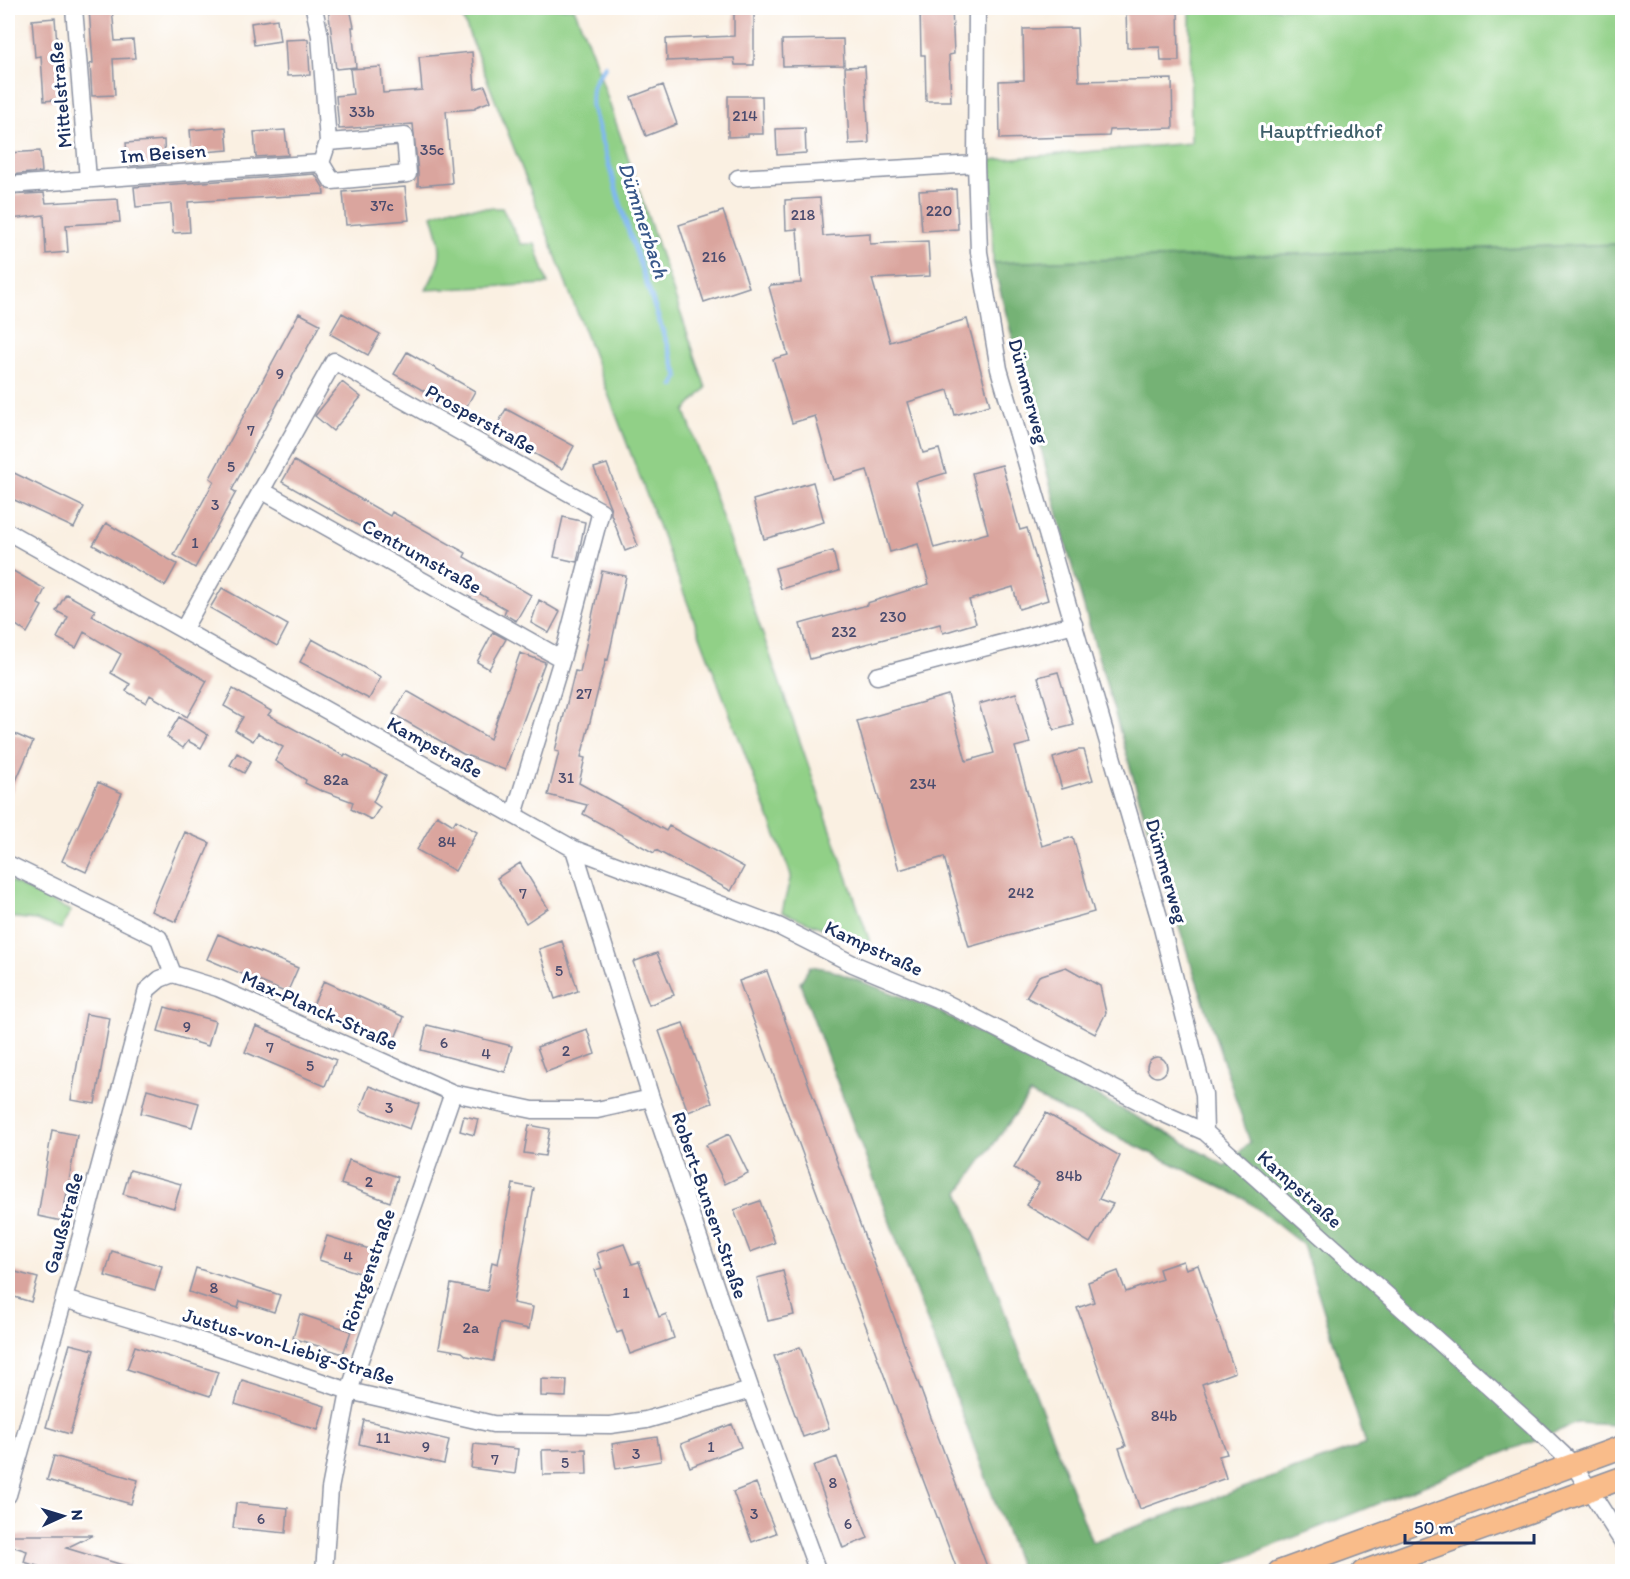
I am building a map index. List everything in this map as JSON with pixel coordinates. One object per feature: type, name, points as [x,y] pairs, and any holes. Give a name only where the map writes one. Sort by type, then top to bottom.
[{"type":"main road","points":[[1279,1572],[1623,1447]]},
{"type":"main road","points":[[1363,1572],[1623,1478]]},
{"type":"street","name":"Mittelstraße","points":[[74,8],[88,179]]},
{"type":"street","points":[[314,8],[320,36],[328,142],[321,163],[332,181],[408,174],[405,136],[328,142]]},
{"type":"street","name":"Dümmerweg","points":[[976,8],[976,164],[980,264],[999,369],[1161,924],[1204,1094],[1205,1132]]},
{"type":"street","name":"Im Beisen","points":[[8,185],[321,163]]},
{"type":"street","points":[[738,178],[976,164]]},
{"type":"street","name":"Prosperstraße","points":[[183,630],[334,361],[344,366],[601,511],[562,659],[514,815]]},
{"type":"street","name":"Centrumstraße","points":[[261,490],[562,659]]},
{"type":"street","name":"Kampstraße","points":[[8,532],[574,849],[778,926],[854,964],[942,1001],[1162,1113],[1205,1132],[1524,1417],[1573,1464],[1623,1541]]},
{"type":"street","points":[[877,676],[1074,624]]},
{"type":"street","name":"Robert-Bunsen-Straße","points":[[574,849],[651,1098],[751,1390],[818,1572]]},
{"type":"street","points":[[8,864],[159,938],[173,974]]},
{"type":"street","name":"Max-Planck-Straße","points":[[173,974],[218,988],[453,1093],[533,1110],[597,1110],[651,1098]]},
{"type":"street","name":"Gaußstraße","points":[[8,1496],[64,1299],[147,990],[160,979],[173,974]]},
{"type":"street","name":"Röntgenstraße","points":[[324,1572],[330,1489],[349,1391],[453,1093]]},
{"type":"street","name":"Justus-von-Liebig-Straße","points":[[64,1299],[183,1335],[349,1391],[492,1424],[610,1425],[646,1420],[751,1390]]},
{"type":"green space","points":[[459,8],[574,8],[592,52],[706,388],[685,411],[872,948],[782,912],[791,875]]},
{"type":"green space","name":"Hauptfriedhof","points":[[1190,8],[1622,8],[1622,244],[993,263],[991,160],[1191,143]]},
{"type":"green space","points":[[452,208],[502,208],[521,244],[535,244],[548,284],[426,290],[440,254],[432,215]]},
{"type":"green space","points":[[1622,244],[1622,1423],[1615,1425],[1577,1423],[1211,1571],[1021,1571],[800,983],[810,966],[828,969],[932,1008],[1225,1166],[1250,1142],[1160,870],[1066,545],[993,263]],"holes":[[[1030,1094],[1245,1199],[1303,1245],[1366,1444],[1092,1542],[959,1192]]]},
{"type":"green space","points":[[8,880],[71,911],[61,929],[36,920],[8,917]]},
{"type":"building","points":[[112,8],[115,41],[133,40],[135,58],[113,59],[115,95],[92,96],[90,64],[93,63],[89,9]]},
{"type":"building","points":[[328,8],[350,8],[354,27],[352,27],[356,67],[336,69]]},
{"type":"building","points":[[734,8],[754,8],[754,65],[735,65],[734,58],[667,61],[666,39],[734,36]]},
{"type":"building","points":[[920,8],[952,8],[954,54],[949,55],[951,101],[926,101],[925,55],[921,55]]},
{"type":"building","points":[[1126,8],[1178,8],[1179,61],[1161,61],[1160,47],[1127,48]]},
{"type":"building","points":[[55,18],[59,69],[63,69],[65,99],[44,101],[41,56],[35,57],[32,20]]},
{"type":"building","points":[[277,19],[280,41],[254,45],[251,23]]},
{"type":"building","points":[[1077,28],[1079,81],[1172,79],[1173,128],[1110,130],[1109,136],[1000,139],[999,81],[1024,80],[1023,29]]},
{"type":"building","points":[[308,39],[310,75],[287,76],[285,40]]},
{"type":"building","points":[[843,39],[844,65],[783,66],[782,40]]},
{"type":"building","points":[[472,52],[475,89],[485,86],[491,101],[475,109],[446,111],[452,183],[418,186],[413,124],[339,129],[336,96],[353,94],[350,69],[381,67],[383,93],[422,90],[419,57]]},
{"type":"building","points":[[865,66],[869,143],[849,144],[845,67]]},
{"type":"building","points":[[663,85],[677,124],[646,136],[631,97]]},
{"type":"building","points":[[728,96],[762,96],[763,134],[728,137]]},
{"type":"building","points":[[226,127],[228,150],[192,153],[190,130]]},
{"type":"building","points":[[805,128],[806,153],[777,155],[776,129]]},
{"type":"building","points":[[285,130],[288,155],[256,157],[254,132]]},
{"type":"building","points":[[164,140],[165,163],[131,166],[131,163],[128,163],[126,143]]},
{"type":"building","points":[[40,151],[42,172],[8,175],[8,153]]},
{"type":"building","points":[[315,174],[323,187],[324,194],[188,202],[190,232],[173,233],[171,204],[136,207],[134,187]]},
{"type":"building","points":[[405,187],[409,220],[346,225],[343,192]]},
{"type":"building","points":[[956,189],[958,229],[922,231],[919,191]]},
{"type":"building","points":[[44,193],[46,203],[118,199],[120,222],[66,225],[68,252],[46,254],[44,215],[11,219],[8,195]]},
{"type":"building","points":[[820,198],[823,236],[870,233],[870,244],[928,241],[930,276],[872,279],[890,342],[967,319],[990,405],[955,415],[948,390],[908,402],[923,453],[939,449],[946,473],[916,482],[934,548],[988,533],[972,473],[1002,465],[1020,530],[1027,528],[1048,600],[1019,609],[1013,587],[969,600],[976,623],[943,633],[940,624],[810,659],[800,624],[929,584],[918,544],[890,552],[867,470],[833,480],[815,416],[792,423],[773,359],[788,355],[769,287],[801,283],[797,229],[786,230],[785,200]]},
{"type":"building","points":[[723,211],[749,287],[704,302],[679,225]]},
{"type":"building","points":[[299,313],[320,324],[232,490],[236,492],[195,568],[174,555],[214,481],[210,478]]},
{"type":"building","points":[[342,313],[380,334],[368,355],[330,334]]},
{"type":"building","points":[[407,352],[475,391],[463,413],[394,374]]},
{"type":"building","points":[[342,382],[361,397],[333,431],[315,416]]},
{"type":"building","points":[[506,409],[574,446],[562,469],[494,431]]},
{"type":"building","points":[[294,461],[390,516],[392,512],[466,553],[464,557],[531,595],[516,621],[504,614],[506,609],[468,587],[469,584],[282,482]]},
{"type":"building","points":[[607,464],[638,546],[625,551],[594,468]]},
{"type":"building","points":[[8,470],[84,507],[74,528],[8,497]]},
{"type":"building","points":[[813,482],[824,522],[764,539],[753,500]]},
{"type":"building","points":[[563,517],[585,522],[577,562],[554,557]]},
{"type":"building","points":[[106,523],[177,564],[165,586],[93,545]]},
{"type":"building","points":[[833,551],[838,572],[781,589],[775,568]]},
{"type":"building","points":[[8,568],[45,589],[38,604],[42,606],[27,633],[8,619]]},
{"type":"building","points":[[602,571],[626,576],[608,660],[606,659],[581,757],[585,758],[579,783],[666,831],[669,826],[744,867],[731,891],[656,850],[654,853],[583,814],[587,805],[548,795],[559,752],[555,751],[575,671],[580,672]]},
{"type":"building","points":[[222,588],[288,625],[277,646],[210,608]]},
{"type":"building","points":[[66,594],[95,610],[92,616],[207,681],[187,717],[150,695],[146,703],[126,691],[130,684],[111,673],[121,654],[84,632],[76,648],[57,638],[68,617],[56,611]]},
{"type":"building","points":[[539,600],[560,612],[549,633],[531,623]]},
{"type":"building","points":[[493,632],[506,639],[489,669],[477,662]]},
{"type":"building","points":[[312,639],[381,677],[369,699],[300,662]]},
{"type":"building","points":[[520,653],[545,662],[505,770],[463,754],[393,714],[407,691],[490,739]]},
{"type":"building","points":[[1058,672],[1074,725],[1054,730],[1038,677]]},
{"type":"building","points":[[233,689],[271,711],[268,715],[344,756],[345,754],[386,775],[373,802],[380,807],[372,820],[351,809],[353,802],[305,783],[306,780],[275,761],[283,747],[258,733],[253,741],[235,730],[243,717],[224,706]]},
{"type":"building","points":[[1016,693],[1030,743],[1015,747],[1042,846],[1073,837],[1094,912],[969,947],[944,857],[899,870],[857,721],[948,695],[966,761],[994,753],[979,704]]},
{"type":"building","points":[[179,717],[208,735],[201,748],[188,741],[183,748],[167,737]]},
{"type":"building","points":[[8,731],[33,742],[8,799]]},
{"type":"building","points":[[1084,750],[1093,780],[1062,789],[1053,758]]},
{"type":"building","points":[[237,753],[251,761],[244,773],[230,765]]},
{"type":"building","points":[[98,782],[122,793],[86,872],[62,861]]},
{"type":"building","points":[[437,815],[453,825],[456,820],[477,832],[455,871],[417,850]]},
{"type":"building","points":[[185,832],[210,843],[176,922],[151,911]]},
{"type":"building","points":[[520,863],[548,908],[526,923],[497,878]]},
{"type":"building","points":[[218,934],[298,968],[287,993],[207,959]]},
{"type":"building","points":[[562,941],[578,991],[555,999],[539,949]]},
{"type":"building","points":[[657,953],[674,995],[649,1005],[633,962]]},
{"type":"building","points":[[1066,967],[1100,986],[1106,1013],[1095,1034],[1026,997],[1039,976]]},
{"type":"building","points":[[767,971],[989,1572],[958,1572],[899,1416],[739,981]]},
{"type":"building","points":[[324,981],[404,1017],[393,1043],[312,1007]]},
{"type":"building","points":[[165,1007],[215,1021],[208,1046],[158,1031]]},
{"type":"building","points":[[86,1014],[110,1018],[95,1104],[71,1100]]},
{"type":"building","points":[[683,1023],[712,1103],[688,1112],[659,1031]]},
{"type":"building","points":[[427,1025],[512,1046],[505,1072],[421,1050]]},
{"type":"building","points":[[256,1026],[336,1060],[325,1086],[245,1052]]},
{"type":"building","points":[[587,1029],[595,1054],[546,1072],[537,1047]]},
{"type":"building","points":[[1157,1057],[1164,1060],[1167,1067],[1164,1074],[1157,1077],[1150,1074],[1147,1067],[1150,1060]]},
{"type":"building","points":[[369,1086],[419,1104],[410,1129],[360,1110]]},
{"type":"building","points":[[147,1089],[199,1103],[192,1127],[141,1113]]},
{"type":"building","points":[[1046,1113],[1120,1156],[1099,1199],[1113,1204],[1090,1243],[1026,1205],[1039,1183],[1014,1168]]},
{"type":"building","points":[[464,1116],[478,1119],[474,1135],[460,1131]]},
{"type":"building","points":[[529,1125],[550,1129],[545,1156],[524,1153]]},
{"type":"building","points":[[52,1130],[77,1135],[62,1221],[38,1216]]},
{"type":"building","points":[[729,1134],[748,1173],[725,1184],[706,1145]]},
{"type":"building","points":[[349,1160],[398,1177],[390,1202],[341,1184]]},
{"type":"building","points":[[130,1170],[181,1184],[174,1208],[123,1194]]},
{"type":"building","points":[[513,1184],[534,1188],[513,1303],[533,1307],[529,1329],[500,1323],[493,1361],[439,1348],[451,1284],[487,1291],[492,1262],[498,1264]]},
{"type":"building","points":[[760,1201],[775,1243],[750,1252],[734,1210]]},
{"type":"building","points":[[327,1236],[376,1251],[369,1276],[319,1260]]},
{"type":"building","points":[[624,1244],[632,1264],[639,1262],[659,1317],[666,1314],[674,1338],[630,1354],[622,1331],[617,1333],[595,1270],[602,1268],[597,1253]]},
{"type":"building","points":[[112,1251],[162,1266],[155,1290],[105,1276]]},
{"type":"building","points":[[1183,1261],[1186,1269],[1198,1265],[1235,1372],[1202,1384],[1227,1454],[1219,1456],[1226,1478],[1140,1509],[1119,1448],[1126,1446],[1077,1308],[1094,1302],[1088,1282],[1118,1271],[1126,1292],[1162,1279],[1159,1269]]},
{"type":"building","points":[[196,1268],[280,1295],[274,1312],[240,1301],[238,1308],[189,1292]]},
{"type":"building","points":[[8,1270],[38,1278],[31,1302],[8,1295]]},
{"type":"building","points":[[783,1271],[794,1315],[768,1321],[757,1278]]},
{"type":"building","points":[[300,1314],[351,1331],[343,1354],[293,1338]]},
{"type":"building","points":[[70,1344],[94,1350],[70,1434],[46,1427]]},
{"type":"building","points":[[135,1346],[218,1372],[210,1396],[127,1369]]},
{"type":"building","points":[[800,1347],[829,1428],[803,1437],[774,1356]]},
{"type":"building","points":[[541,1379],[567,1380],[566,1397],[541,1396]]},
{"type":"building","points":[[242,1380],[325,1406],[318,1430],[235,1404]]},
{"type":"building","points":[[364,1420],[449,1440],[444,1464],[359,1444]]},
{"type":"building","points":[[732,1424],[741,1447],[690,1467],[681,1444]]},
{"type":"building","points":[[657,1437],[661,1461],[616,1469],[612,1444]]},
{"type":"building","points":[[474,1444],[518,1449],[515,1474],[471,1468]]},
{"type":"building","points":[[586,1449],[587,1474],[543,1475],[542,1450]]},
{"type":"building","points":[[54,1456],[138,1480],[131,1504],[47,1480]]},
{"type":"building","points":[[837,1457],[868,1538],[843,1548],[813,1466]]},
{"type":"building","points":[[756,1483],[776,1533],[752,1542],[733,1492]]},
{"type":"building","points":[[236,1503],[288,1508],[286,1533],[233,1528]]},
{"type":"building","points":[[8,1535],[93,1535],[66,1548],[133,1568],[133,1572],[57,1572],[24,1562],[27,1551],[8,1545]]},
{"type":"waterway","name":"Dümmerbach","points":[[605,66],[594,85],[592,107],[626,223],[678,376],[674,385]]}]
